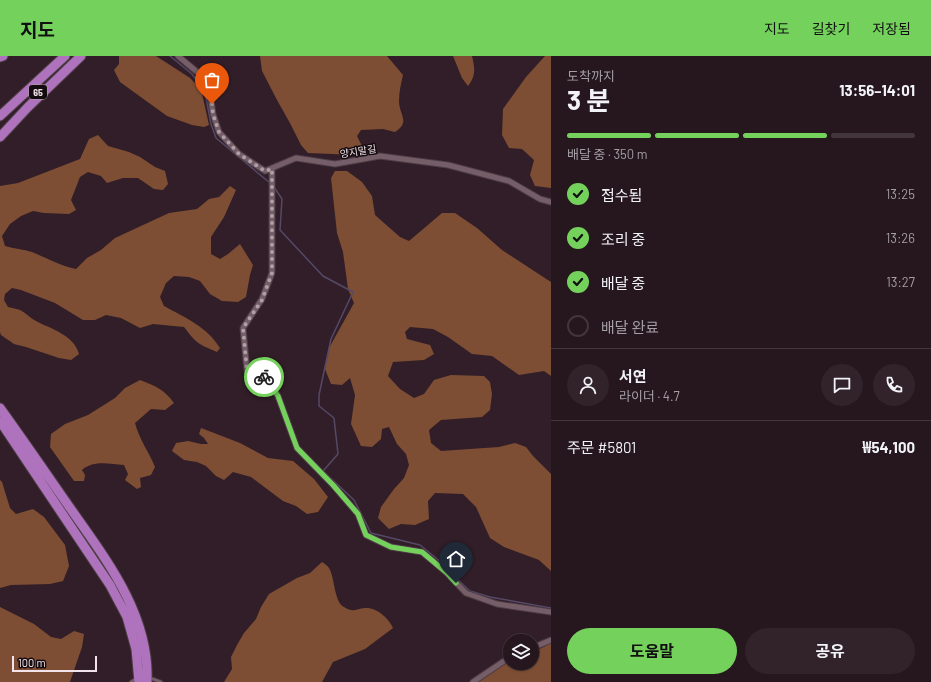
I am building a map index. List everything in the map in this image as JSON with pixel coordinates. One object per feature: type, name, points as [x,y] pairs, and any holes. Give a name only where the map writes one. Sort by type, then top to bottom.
[{"type":"highway","name":"65","points":[[0,116],[65,56]]},
{"type":"highway","name":"65","points":[[0,128],[76,56]]},
{"type":"highway","points":[[0,137],[28,107],[81,56]]},
{"type":"highway","points":[[0,407],[4,424],[110,584],[127,617],[136,650],[137,681]]},
{"type":"highway","points":[[4,424],[75,516],[129,599],[138,620],[150,680]]},
{"type":"street","points":[[178,56],[202,76],[210,93],[213,114],[219,132],[239,154],[265,171],[272,169],[272,273],[262,300],[243,328],[245,356],[247,371],[267,379],[278,396],[297,448],[333,485],[358,514],[366,535],[391,547],[422,552],[447,573],[466,593],[497,604],[551,612]]},
{"type":"street","name":"양지말길","points":[[272,169],[296,158],[335,164],[380,156],[410,159],[448,165],[509,180],[540,199],[551,202]]},
{"type":"street","points":[[539,645],[551,640]]},
{"type":"street","points":[[473,682],[503,662]]},
{"type":"lane","points":[[150,680],[161,682]]},
{"type":"lane","points":[[131,682],[137,681]]},
{"type":"shaded area","points":[[119,56],[156,56],[190,78],[201,89],[209,125],[204,127],[192,125],[167,116],[120,82],[114,70],[119,64]]},
{"type":"shaded area","points":[[260,56],[387,56],[403,75],[399,101],[403,118],[402,125],[395,132],[383,129],[361,130],[357,136],[362,146],[357,155],[308,153],[301,145],[262,71]]},
{"type":"shaded area","points":[[453,56],[472,56],[474,72],[468,86],[462,78]]},
{"type":"shaded area","points":[[545,56],[551,56],[551,188],[535,186],[530,175],[534,160],[522,149],[509,148],[502,135],[503,109],[526,77]]},
{"type":"shaded area","points":[[98,135],[108,146],[129,152],[165,171],[168,184],[163,190],[154,189],[138,178],[123,178],[107,183],[101,176],[88,172],[80,177],[71,200],[76,210],[69,214],[33,211],[21,216],[10,224],[2,236],[5,246],[32,252],[59,264],[76,269],[87,258],[101,250],[115,238],[169,213],[197,209],[209,199],[219,197],[230,186],[236,190],[224,217],[211,237],[211,254],[220,259],[240,244],[253,265],[246,297],[238,302],[222,301],[210,294],[200,281],[189,277],[174,276],[166,283],[160,297],[164,306],[188,319],[209,334],[220,348],[217,352],[198,342],[184,327],[153,324],[140,328],[121,318],[106,315],[95,320],[83,320],[55,303],[12,288],[5,294],[4,300],[8,307],[20,310],[34,320],[61,333],[72,342],[79,354],[71,360],[59,358],[14,344],[1,335],[0,186],[18,183],[80,159],[89,139]]},
{"type":"shaded area","points":[[335,171],[347,171],[362,182],[372,196],[375,215],[400,237],[409,241],[442,213],[455,213],[477,228],[502,250],[551,282],[551,376],[544,371],[519,375],[492,356],[472,354],[448,337],[433,329],[410,327],[405,332],[407,339],[430,345],[434,354],[424,360],[393,362],[388,376],[400,389],[414,398],[424,394],[434,380],[451,375],[484,376],[490,382],[492,394],[490,410],[482,417],[441,420],[429,430],[431,443],[441,451],[499,447],[515,443],[526,447],[551,474],[551,571],[539,560],[504,547],[490,538],[476,507],[463,494],[435,493],[428,501],[429,519],[415,525],[401,524],[389,529],[378,518],[381,507],[404,478],[409,465],[406,454],[397,444],[389,427],[382,429],[381,439],[372,447],[361,446],[351,424],[355,395],[350,378],[342,385],[331,384],[325,369],[329,348],[354,303],[348,289],[343,252],[337,233],[331,178]]},
{"type":"shaded area","points":[[140,380],[159,388],[174,403],[165,410],[151,409],[135,423],[139,435],[155,467],[151,475],[140,478],[141,487],[137,489],[125,480],[128,474],[124,465],[97,464],[82,470],[85,475],[84,481],[74,481],[50,447],[51,434],[65,424],[88,415],[115,398],[125,388]]},
{"type":"shaded area","points":[[201,428],[240,443],[268,458],[293,461],[314,479],[328,497],[318,512],[307,514],[296,506],[283,501],[251,477],[233,472],[224,480],[216,476],[206,466],[197,462],[184,460],[172,451],[176,443],[188,441],[208,444],[199,434]]},
{"type":"shaded area","points":[[0,480],[2,482],[10,508],[16,514],[33,509],[44,517],[65,545],[69,566],[63,581],[50,584],[11,585],[0,588]]},
{"type":"shaded area","points":[[322,562],[328,566],[331,572],[336,595],[344,607],[352,610],[369,608],[378,611],[385,617],[393,628],[365,649],[333,662],[322,682],[224,682],[232,669],[231,657],[237,645],[244,633],[256,619],[269,594],[297,578],[310,573]]},
{"type":"shaded area","points":[[0,607],[34,624],[51,637],[61,639],[74,631],[84,634],[82,647],[70,682],[0,682]]},
{"type":"shaded area","points":[[551,643],[551,682],[469,682],[503,664],[503,670],[539,670],[539,649]]},
{"type":"waterway","points":[[170,56],[192,74],[205,92],[211,124],[216,138],[270,183]]},
{"type":"waterway","points":[[274,187],[282,199],[280,230],[323,276],[353,292],[331,339],[319,395],[319,406],[334,418],[338,454],[323,471],[354,500],[371,533],[420,545],[447,567],[470,591],[490,597],[551,608]]},
{"type":"way so far","points":[[212,104],[213,114],[219,132],[239,154],[265,171],[272,169],[272,273],[262,300],[243,328],[247,371],[264,377]]},
{"type":"route","points":[[264,377],[267,379],[278,396],[297,448],[333,485],[358,514],[366,535],[391,547],[422,552],[447,573],[456,583]]}]
